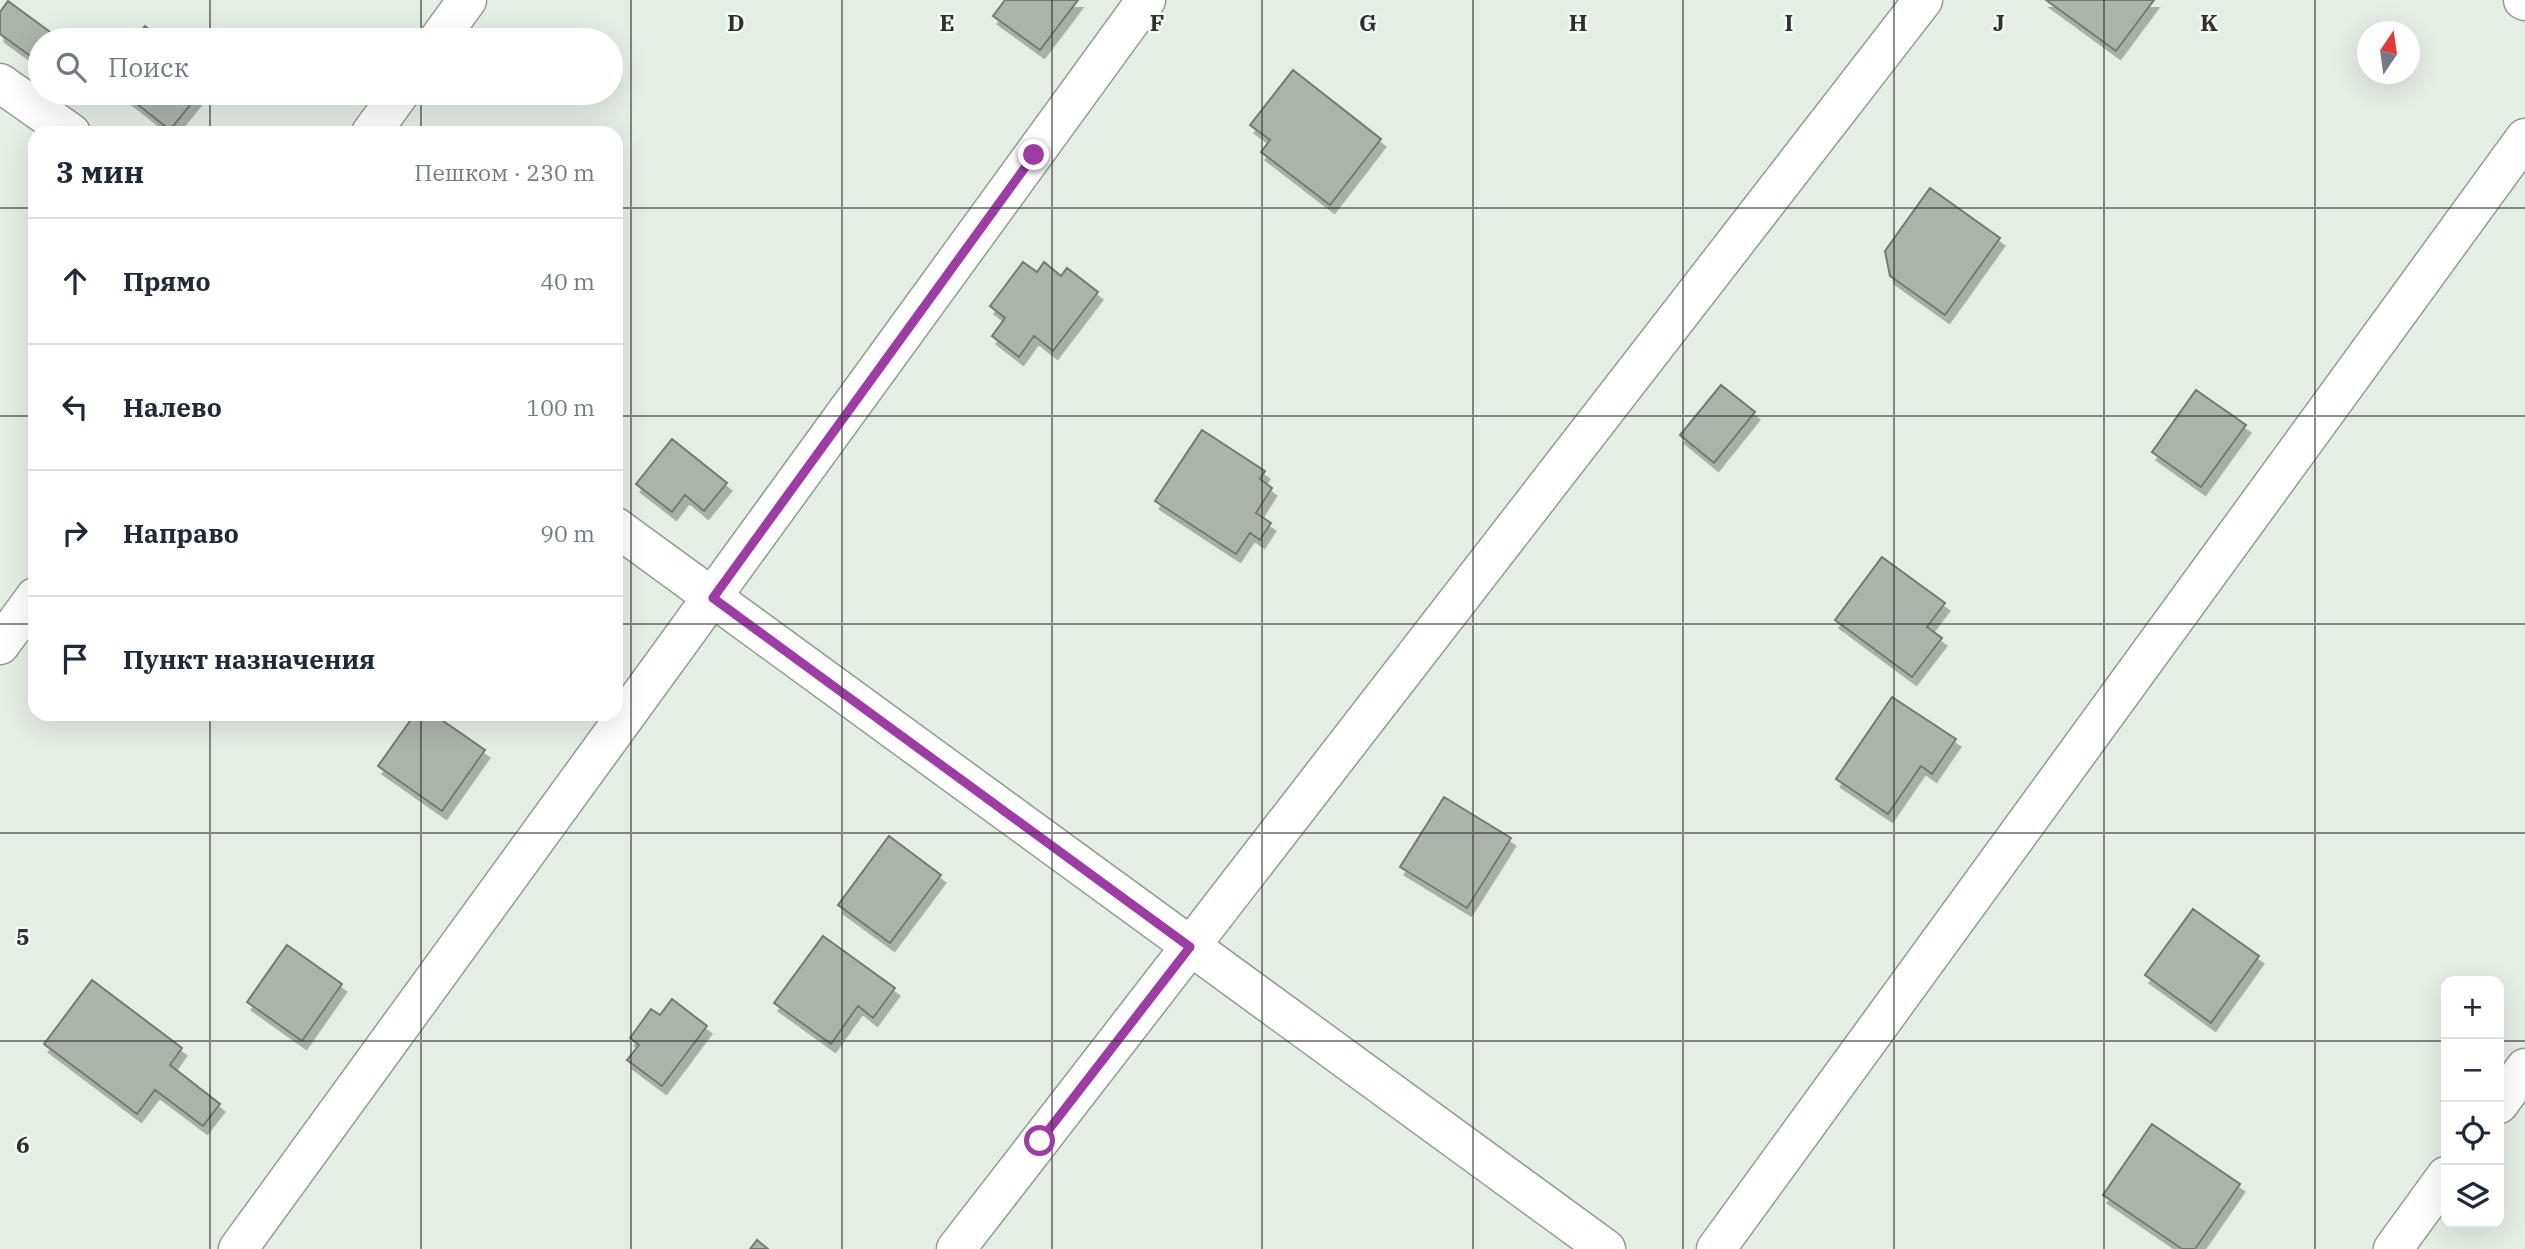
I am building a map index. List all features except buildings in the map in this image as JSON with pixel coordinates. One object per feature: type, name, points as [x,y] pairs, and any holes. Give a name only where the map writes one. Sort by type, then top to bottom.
[{"type":"street","points":[[447,28],[467,0]]},
{"type":"street","points":[[238,1249],[1146,0]]},
{"type":"street","points":[[956,1249],[1923,0]]},
{"type":"street","points":[[0,83],[28,103]]},
{"type":"street","points":[[31,105],[61,126]]},
{"type":"street","points":[[376,126],[391,105]]},
{"type":"street","points":[[1716,1249],[2525,138]]},
{"type":"street","points":[[623,532],[1606,1249]]},
{"type":"street","points":[[0,645],[28,607]]},
{"type":"street","points":[[2500,1102],[2525,1068]]},
{"type":"street","points":[[2393,1249],[2441,1183]]},
{"type":"route","points":[[1034,155],[713,598],[1190,947],[1040,1141]]}]
